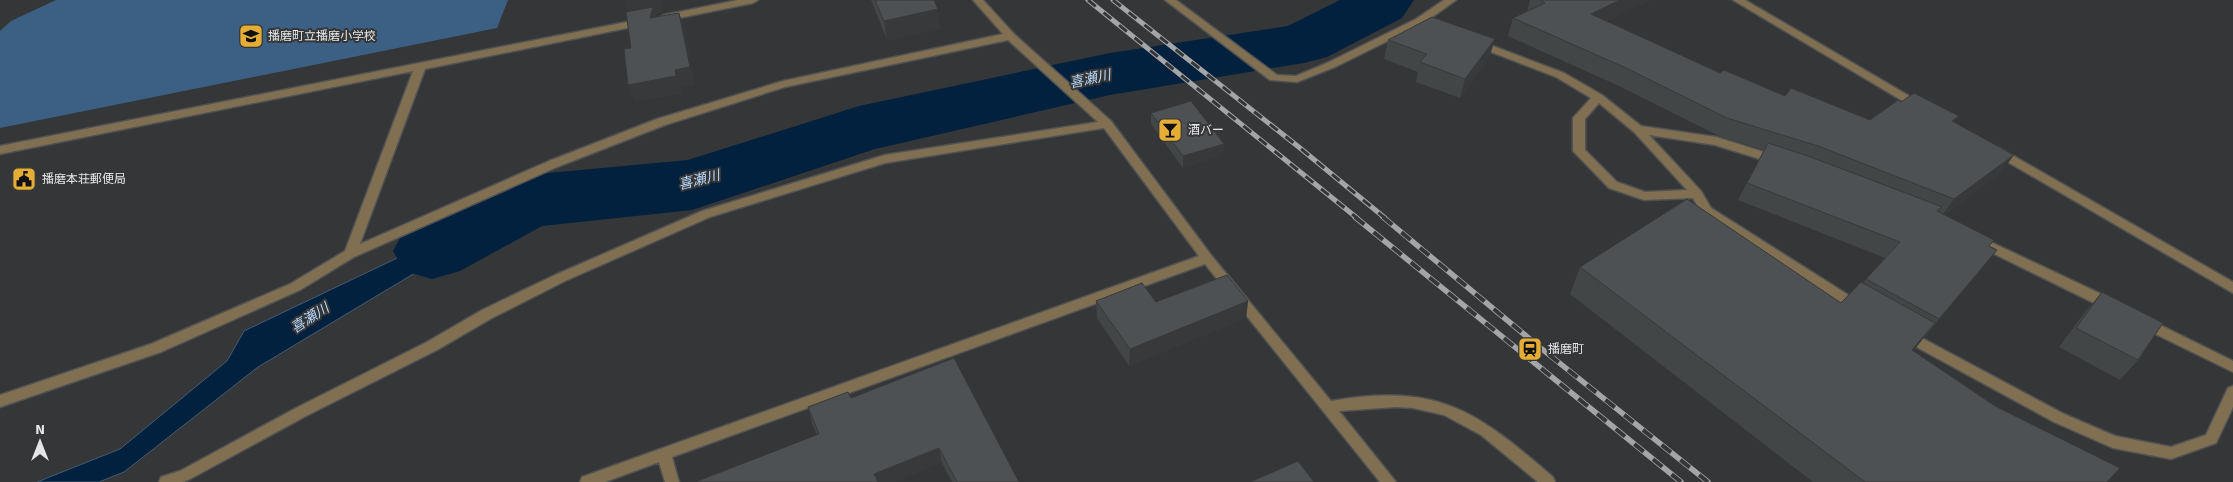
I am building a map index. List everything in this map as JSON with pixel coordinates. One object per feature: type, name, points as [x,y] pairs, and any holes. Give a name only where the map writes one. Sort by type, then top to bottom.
[{"type":"street","points":[[0,150],[753,0]]},
{"type":"street","points":[[978,0],[1010,36],[1107,124],[1207,258],[1388,482]]},
{"type":"street","points":[[1170,0],[1274,78],[1297,80],[1332,66],[1420,22],[1451,0]]},
{"type":"street","points":[[1738,0],[1936,115]]},
{"type":"street","points":[[1420,22],[1439,29]]},
{"type":"street","points":[[0,401],[156,348],[296,287],[350,254],[553,164],[661,122],[783,84],[1010,36]]},
{"type":"street","points":[[1467,39],[1560,75],[1598,97],[1638,129],[1697,194],[1706,211],[1873,317]]},
{"type":"street","points":[[350,254],[420,67]]},
{"type":"street","points":[[1598,97],[1580,118],[1578,151],[1613,185],[1644,196],[1697,194]]},
{"type":"street","points":[[166,482],[185,475],[301,412],[432,346],[487,314],[560,278],[706,214],[885,159],[1107,124]]},
{"type":"street","points":[[1638,129],[1716,141],[1786,164]]},
{"type":"street","points":[[1988,145],[2233,288]]},
{"type":"street","points":[[1969,237],[2120,310]]},
{"type":"street","points":[[587,482],[1207,258]]},
{"type":"street","points":[[2137,318],[2233,367]]},
{"type":"street","points":[[1890,326],[2059,418],[2113,442],[2171,453],[2211,440],[2233,392]]},
{"type":"street","points":[[1327,407],[1362,401],[1420,403],[1442,408],[1465,418],[1481,428],[1548,482]]},
{"type":"street","points":[[664,454],[672,482]]},
{"type":"shaded area","name":"播磨町立播磨小学校","points":[[56,0],[508,0],[497,28],[0,128],[0,31],[11,21]]},
{"type":"water","points":[[529,200],[505,219],[258,367],[124,472],[99,482],[37,482],[120,449],[227,361],[244,331],[496,211]]},
{"type":"building","points":[[875,0],[934,0],[938,9],[884,21]]},
{"type":"building","points":[[1540,0],[1620,0],[1591,14],[1720,73],[1724,70],[1785,96],[1791,88],[1870,120],[1898,100],[1901,102],[1914,93],[1959,116],[1952,121],[2014,155],[1954,199],[1818,146],[1727,118],[1626,68],[1513,18],[1545,3]]},
{"type":"building","points":[[653,7],[650,18],[679,13],[690,67],[675,70],[676,76],[628,85],[624,49],[631,48],[626,12]]},
{"type":"building","points":[[1432,17],[1495,39],[1465,79],[1420,62],[1427,54],[1388,40]]},
{"type":"building","points":[[1191,101],[1224,144],[1183,156],[1151,113]]},
{"type":"building","points":[[1768,143],[1808,156],[1942,207],[1937,211],[1994,240],[1989,246],[1997,250],[1939,319],[1866,279],[1900,242],[1747,183]]},
{"type":"building","points":[[1687,199],[1841,303],[1861,282],[1935,323],[1912,350],[1995,406],[2120,468],[2107,482],[1865,482],[1580,267]]},
{"type":"building","points":[[1227,275],[1248,301],[1130,349],[1096,301],[1142,283],[1156,302]]},
{"type":"building","points":[[2102,292],[2163,323],[2138,360],[2076,328]]},
{"type":"building","points":[[954,358],[1019,482],[957,482],[939,448],[874,474],[878,482],[695,482],[819,434],[808,407],[848,392],[851,398]]},
{"type":"building","points":[[1298,461],[1314,482],[1250,482]]},
{"type":"waterway","name":"喜瀬川","points":[[432,251],[527,201],[692,185],[859,129],[1110,74],[1304,43],[1380,5],[1383,0]]},
{"type":"railway","points":[[1088,0],[1357,218]]},
{"type":"railway","points":[[1113,0],[1385,218]]},
{"type":"railway","points":[[1355,217],[1681,482]]},
{"type":"railway","points":[[1383,217],[1537,345],[1708,482]]},
{"type":"place","name":"播磨町立播磨小学校","points":[[251,36]]},
{"type":"place","name":"酒バー","points":[[1170,130]]},
{"type":"place","name":"播磨本荘郵便局","points":[[24,179]]},
{"type":"place","name":"播磨町","points":[[1530,349]]}]
